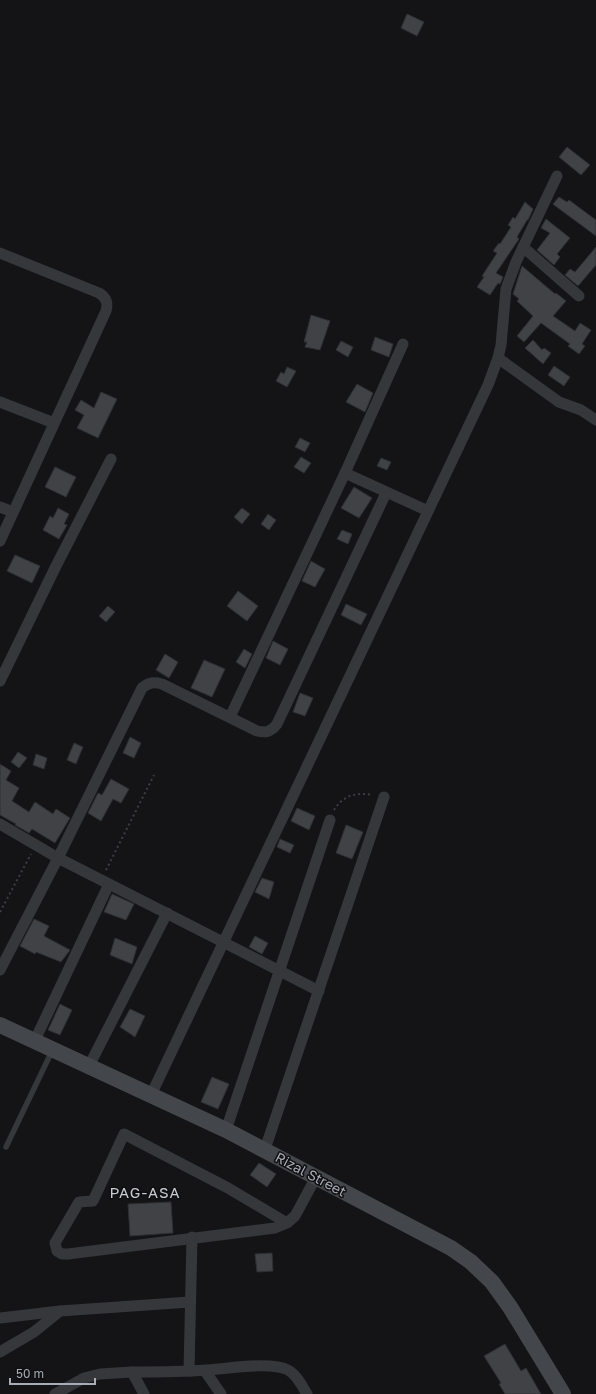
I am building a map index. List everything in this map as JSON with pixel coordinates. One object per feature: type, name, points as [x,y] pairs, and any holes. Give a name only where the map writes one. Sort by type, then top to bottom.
[{"type":"street","points":[[151,1095],[222,942],[488,385],[501,345],[506,289],[523,247],[556,176]]},
{"type":"street","points":[[523,247],[579,296]]},
{"type":"street","points":[[0,253],[99,293],[104,296],[107,301],[106,311],[0,541]]},
{"type":"street","points":[[230,717],[403,344]]},
{"type":"street","points":[[498,358],[559,402],[582,410],[596,420]]},
{"type":"street","points":[[0,402],[54,423]]},
{"type":"street","points":[[0,681],[56,566],[111,459]]},
{"type":"street","points":[[344,473],[428,511]]},
{"type":"street","points":[[0,970],[58,858],[138,694],[146,684],[162,684],[262,732],[273,730],[386,493]]},
{"type":"street","points":[[0,507],[13,512]]},
{"type":"street","points":[[265,1149],[384,797]]},
{"type":"street","points":[[226,1130],[330,820]]},
{"type":"street","points":[[0,824],[58,858],[319,991]]},
{"type":"street","points":[[35,1040],[105,882]]},
{"type":"street","points":[[89,1066],[167,914]]},
{"type":"street","name":"Rizal Street","points":[[0,1025],[35,1040],[265,1149],[451,1248],[471,1262],[492,1282],[510,1307],[563,1394]]},
{"type":"street","points":[[287,1223],[228,1188],[124,1134],[93,1201],[78,1202],[56,1243],[57,1251],[62,1254],[68,1254],[275,1228],[287,1223],[295,1216],[316,1177]]},
{"type":"street","points":[[189,1371],[192,1238]]},
{"type":"street","points":[[0,1318],[60,1311],[190,1302]]},
{"type":"street","points":[[0,1352],[34,1332],[60,1311]]},
{"type":"street","points":[[55,1394],[68,1391],[84,1378],[100,1374],[205,1371],[261,1366],[278,1367],[288,1370],[295,1375],[307,1394]]},
{"type":"street","points":[[205,1371],[221,1394]]},
{"type":"street","points":[[132,1372],[144,1394]]},
{"type":"lane","points":[[6,1148],[53,1049]]},
{"type":"path","points":[[105,882],[154,774]]},
{"type":"path","points":[[330,820],[335,808],[343,799],[351,795],[360,793],[384,797]]},
{"type":"path","points":[[0,912],[35,845]]},
{"type":"building","points":[[407,14],[424,22],[417,36],[401,28]]},
{"type":"building","points":[[567,147],[590,165],[581,175],[559,157]]},
{"type":"building","points":[[559,197],[567,202],[569,200],[596,220],[596,236],[553,204]]},
{"type":"building","points":[[525,202],[533,209],[517,237],[519,239],[496,273],[503,277],[500,284],[498,283],[490,295],[477,287],[484,277],[482,276],[497,253],[493,251],[499,243],[500,244],[511,227],[508,225],[513,217],[515,219]]},
{"type":"building","points":[[546,219],[570,238],[557,254],[560,257],[554,265],[537,250],[550,233],[541,228]]},
{"type":"building","points":[[596,247],[596,265],[578,286],[565,275],[570,269],[575,272]]},
{"type":"building","points":[[522,266],[555,294],[556,293],[566,301],[553,316],[575,331],[580,323],[591,330],[582,344],[585,346],[579,354],[568,346],[570,344],[541,323],[524,342],[517,336],[533,316],[517,301],[519,299],[513,294]]},
{"type":"building","points":[[311,315],[330,321],[320,350],[305,347],[307,342],[304,342]]},
{"type":"building","points":[[375,337],[393,344],[389,357],[371,350]]},
{"type":"building","points":[[533,340],[542,350],[544,348],[551,353],[543,364],[525,348]]},
{"type":"building","points":[[341,341],[353,347],[348,357],[336,350]]},
{"type":"building","points":[[554,366],[570,377],[564,386],[548,375]]},
{"type":"building","points":[[287,367],[296,371],[287,387],[276,381],[281,372],[284,374]]},
{"type":"building","points":[[357,384],[373,393],[365,412],[346,402]]},
{"type":"building","points":[[101,392],[117,399],[98,438],[77,428],[84,415],[75,410],[81,400],[94,408]]},
{"type":"building","points":[[300,438],[310,443],[305,452],[295,447]]},
{"type":"building","points":[[301,457],[311,463],[304,473],[294,467]]},
{"type":"building","points":[[381,458],[391,462],[387,470],[377,466]]},
{"type":"building","points":[[55,467],[76,477],[66,497],[45,487]]},
{"type":"building","points":[[354,487],[372,498],[359,518],[341,508]]},
{"type":"building","points":[[58,508],[69,514],[64,524],[67,525],[59,539],[43,530],[50,516],[53,518]]},
{"type":"building","points":[[242,508],[250,514],[242,524],[234,517]]},
{"type":"building","points":[[268,514],[276,520],[269,530],[261,524]]},
{"type":"building","points":[[342,530],[352,534],[348,544],[337,539]]},
{"type":"building","points":[[15,555],[40,566],[32,583],[7,571]]},
{"type":"building","points":[[311,561],[325,569],[315,587],[302,581]]},
{"type":"building","points":[[238,591],[258,606],[247,621],[227,606]]},
{"type":"building","points":[[346,604],[367,614],[361,625],[341,615]]},
{"type":"building","points":[[108,606],[115,612],[106,622],[99,616]]},
{"type":"building","points":[[273,641],[288,649],[280,665],[266,658]]},
{"type":"building","points":[[244,649],[252,654],[245,668],[236,662]]},
{"type":"building","points":[[165,654],[178,662],[169,678],[156,670]]},
{"type":"building","points":[[204,660],[225,669],[212,697],[191,688]]},
{"type":"building","points":[[300,693],[313,698],[305,716],[293,712]]},
{"type":"building","points":[[130,737],[141,743],[134,758],[123,753]]},
{"type":"building","points":[[74,743],[83,747],[76,764],[67,760]]},
{"type":"building","points":[[18,752],[27,758],[19,768],[11,762]]},
{"type":"building","points":[[36,754],[47,758],[44,769],[33,765]]},
{"type":"building","points":[[0,764],[11,771],[6,780],[19,788],[12,801],[29,812],[35,802],[53,814],[56,809],[70,818],[55,843],[32,829],[29,833],[0,815]]},
{"type":"building","points":[[111,779],[129,789],[121,803],[113,799],[101,821],[88,813],[98,793],[102,795]]},
{"type":"building","points":[[297,808],[315,816],[309,830],[291,821]]},
{"type":"building","points":[[346,825],[363,832],[352,859],[336,853]]},
{"type":"building","points":[[280,839],[294,845],[290,853],[277,847]]},
{"type":"building","points":[[262,878],[274,882],[269,899],[255,892]]},
{"type":"building","points":[[112,894],[134,904],[126,920],[104,912]]},
{"type":"building","points":[[34,919],[49,926],[44,936],[70,950],[61,962],[36,952],[35,954],[20,946]]},
{"type":"building","points":[[255,936],[268,943],[262,954],[249,947]]},
{"type":"building","points":[[115,938],[137,947],[132,964],[110,955]]},
{"type":"building","points":[[60,1004],[72,1010],[60,1035],[48,1030]]},
{"type":"building","points":[[130,1009],[145,1016],[135,1037],[120,1027]]},
{"type":"building","points":[[212,1077],[229,1084],[218,1109],[201,1102]]},
{"type":"building","points":[[259,1163],[276,1174],[267,1187],[250,1175]]},
{"type":"building","points":[[171,1202],[173,1233],[130,1236],[128,1204]]},
{"type":"building","points":[[272,1253],[273,1271],[257,1272],[255,1254]]},
{"type":"building","points":[[505,1344],[521,1371],[526,1368],[541,1394],[505,1394],[499,1384],[501,1383],[484,1356]]},
{"type":"district","name":"PAG-ASA","points":[[145,1192]]}]
